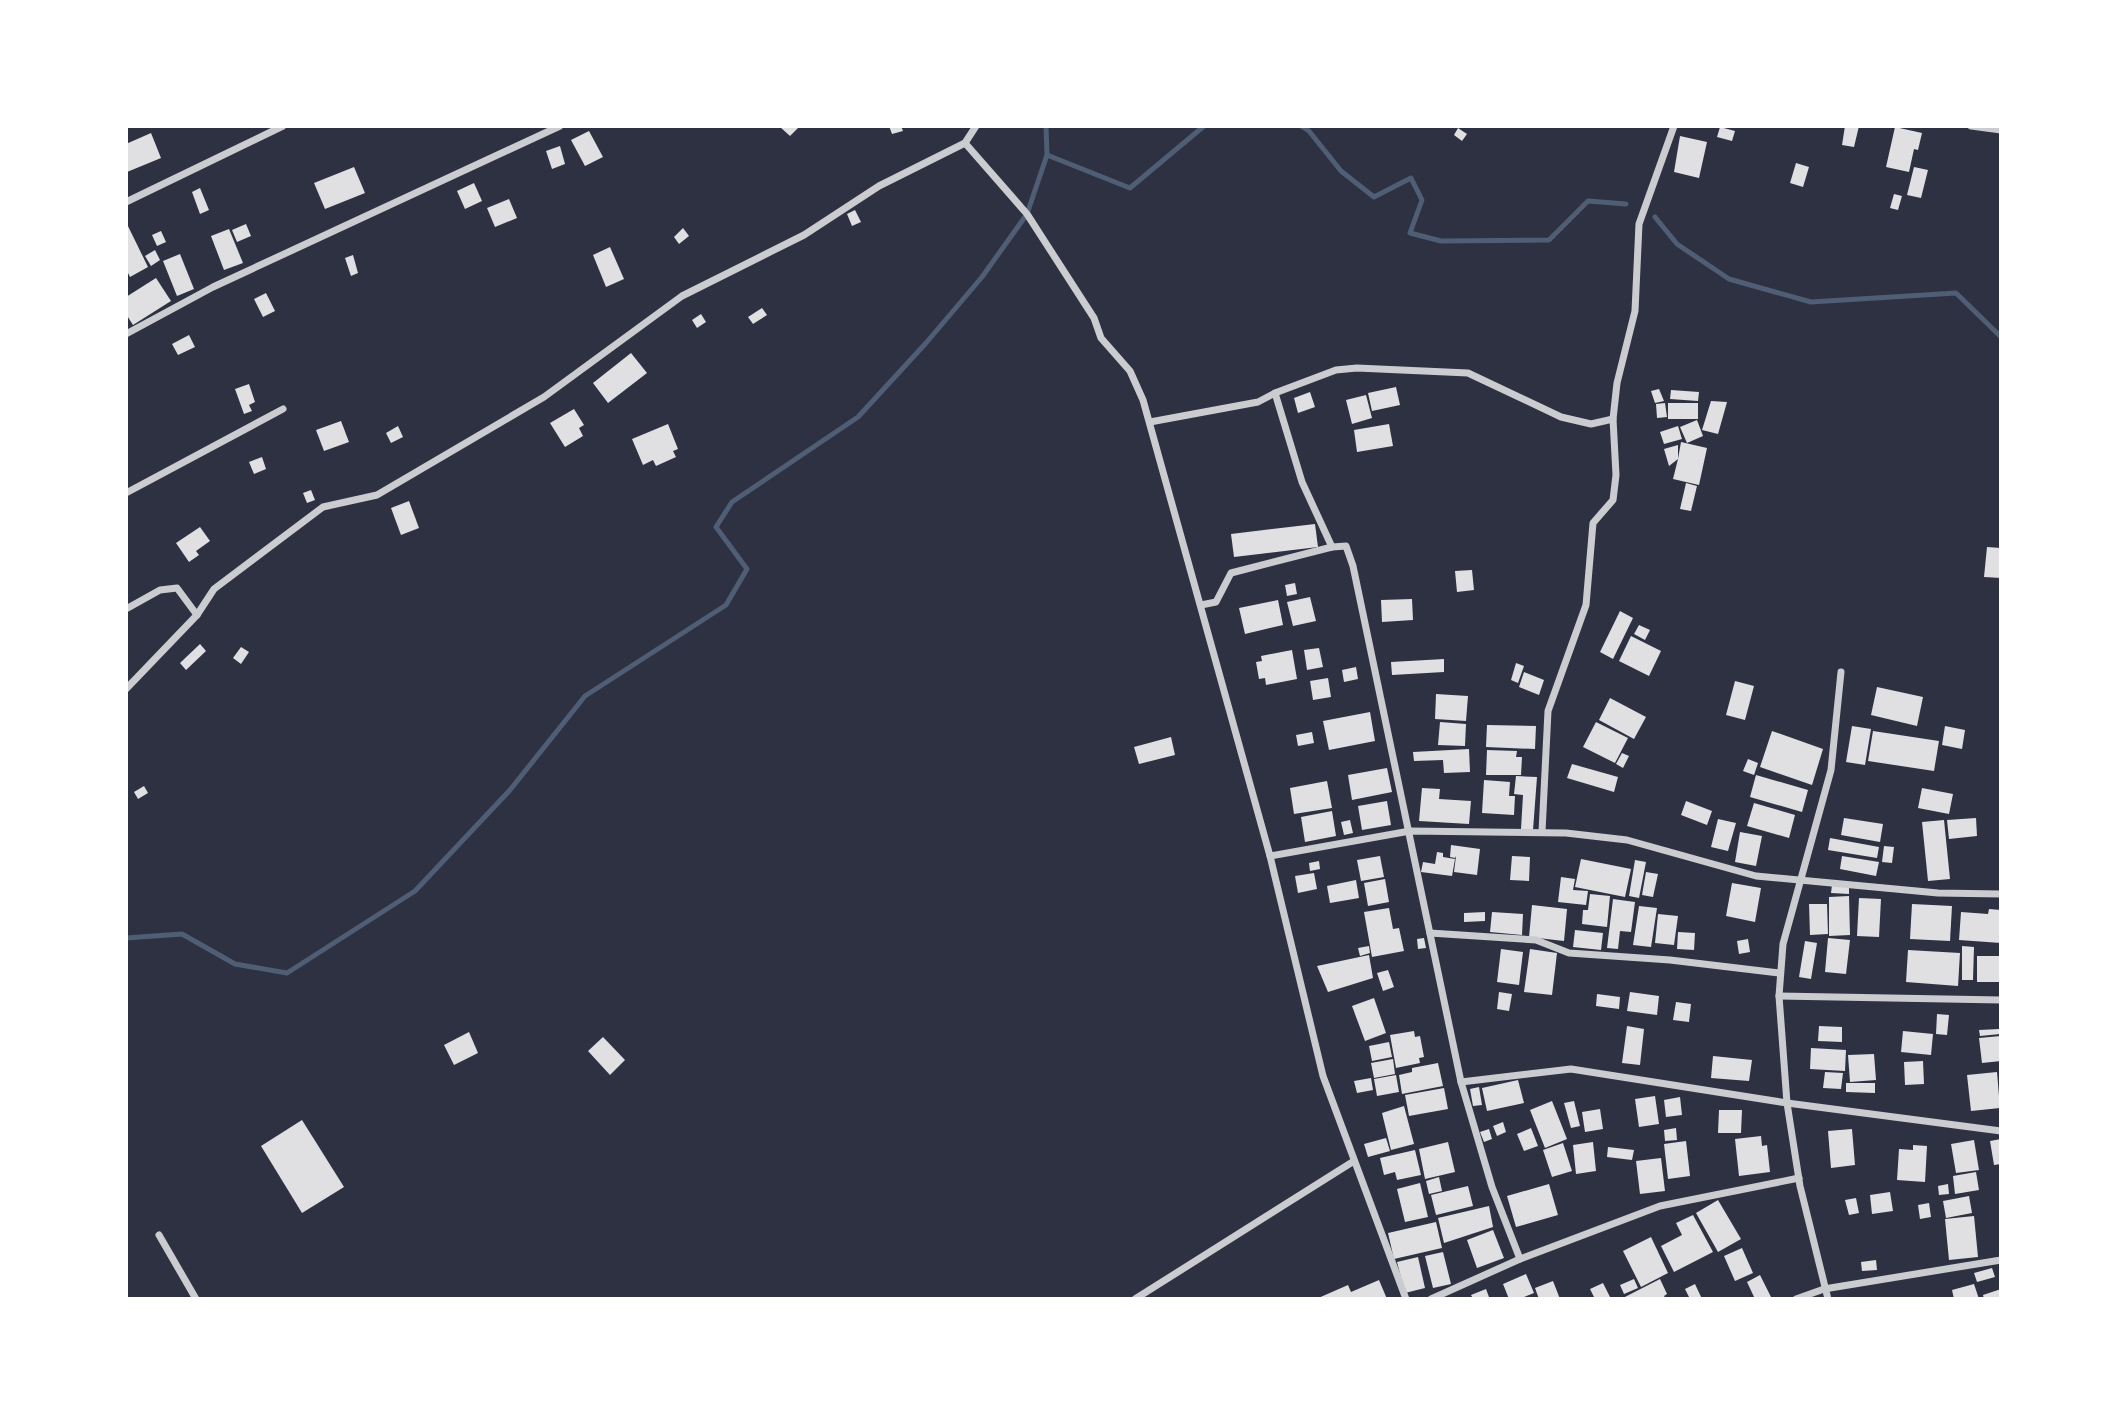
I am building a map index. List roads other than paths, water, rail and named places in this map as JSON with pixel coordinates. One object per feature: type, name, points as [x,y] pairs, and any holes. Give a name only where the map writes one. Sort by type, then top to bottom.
[{"type":"street","points":[[126,202],[283,126]]},
{"type":"street","points":[[126,334],[213,287],[560,126]]},
{"type":"street","points":[[126,689],[197,615],[214,589],[323,507],[377,495],[544,397],[682,296],[804,235],[879,186],[965,143],[976,126]]},
{"type":"street","points":[[1542,832],[1548,711],[1586,605],[1593,523],[1613,500],[1616,475],[1614,419],[1617,383],[1634,311],[1639,224],[1674,126]]},
{"type":"street","points":[[1970,126],[2001,130]]},
{"type":"street","points":[[965,143],[1027,214],[1094,318],[1101,338],[1130,372],[1150,422],[1270,856],[1323,1076],[1406,1299]]},
{"type":"street","points":[[1150,422],[1258,402],[1336,370],[1357,368],[1468,373],[1561,417],[1591,424],[1614,419]]},
{"type":"street","points":[[1275,393],[1302,482],[1332,547]]},
{"type":"street","points":[[126,493],[283,408]]},
{"type":"street","points":[[1200,605],[1216,602],[1231,573],[1332,547],[1346,546],[1353,566],[1410,831],[1461,1082],[1492,1187],[1520,1259]]},
{"type":"street","points":[[126,609],[160,590],[177,588],[197,615]]},
{"type":"street","points":[[1828,1299],[1799,1178],[1787,1103],[1779,974],[1783,944],[1799,881],[1831,770],[1841,672]]},
{"type":"street","points":[[1270,856],[1410,831],[1542,832],[1627,840],[1756,876],[1947,894],[2001,894]]},
{"type":"street","points":[[1430,933],[1536,940],[1569,953],[1670,960],[1779,974]]},
{"type":"street","points":[[1779,996],[2001,1000]]},
{"type":"street","points":[[1461,1082],[1571,1069],[1787,1103],[2001,1131]]},
{"type":"street","points":[[1135,1299],[1354,1161]]},
{"type":"street","points":[[1431,1299],[1520,1259],[1660,1206],[1799,1178]]},
{"type":"street","points":[[159,1235],[196,1299]]},
{"type":"street","points":[[1796,1299],[1824,1289],[2001,1260]]},
{"type":"waterway","points":[[1046,126],[1047,155]]},
{"type":"waterway","points":[[126,938],[182,934],[235,964],[287,973],[415,891],[510,790],[585,696],[726,605],[747,569],[716,527],[732,502],[858,417],[926,343],[982,277],[1027,214],[1047,155],[1130,188],[1204,126]]},
{"type":"waterway","points":[[1301,126],[1309,131],[1341,171],[1374,197],[1411,178],[1422,200],[1410,233],[1441,241],[1549,240],[1588,201],[1626,204]]},
{"type":"waterway","points":[[1655,217],[1677,244],[1729,279],[1811,302],[1956,293],[2001,337]]}]
